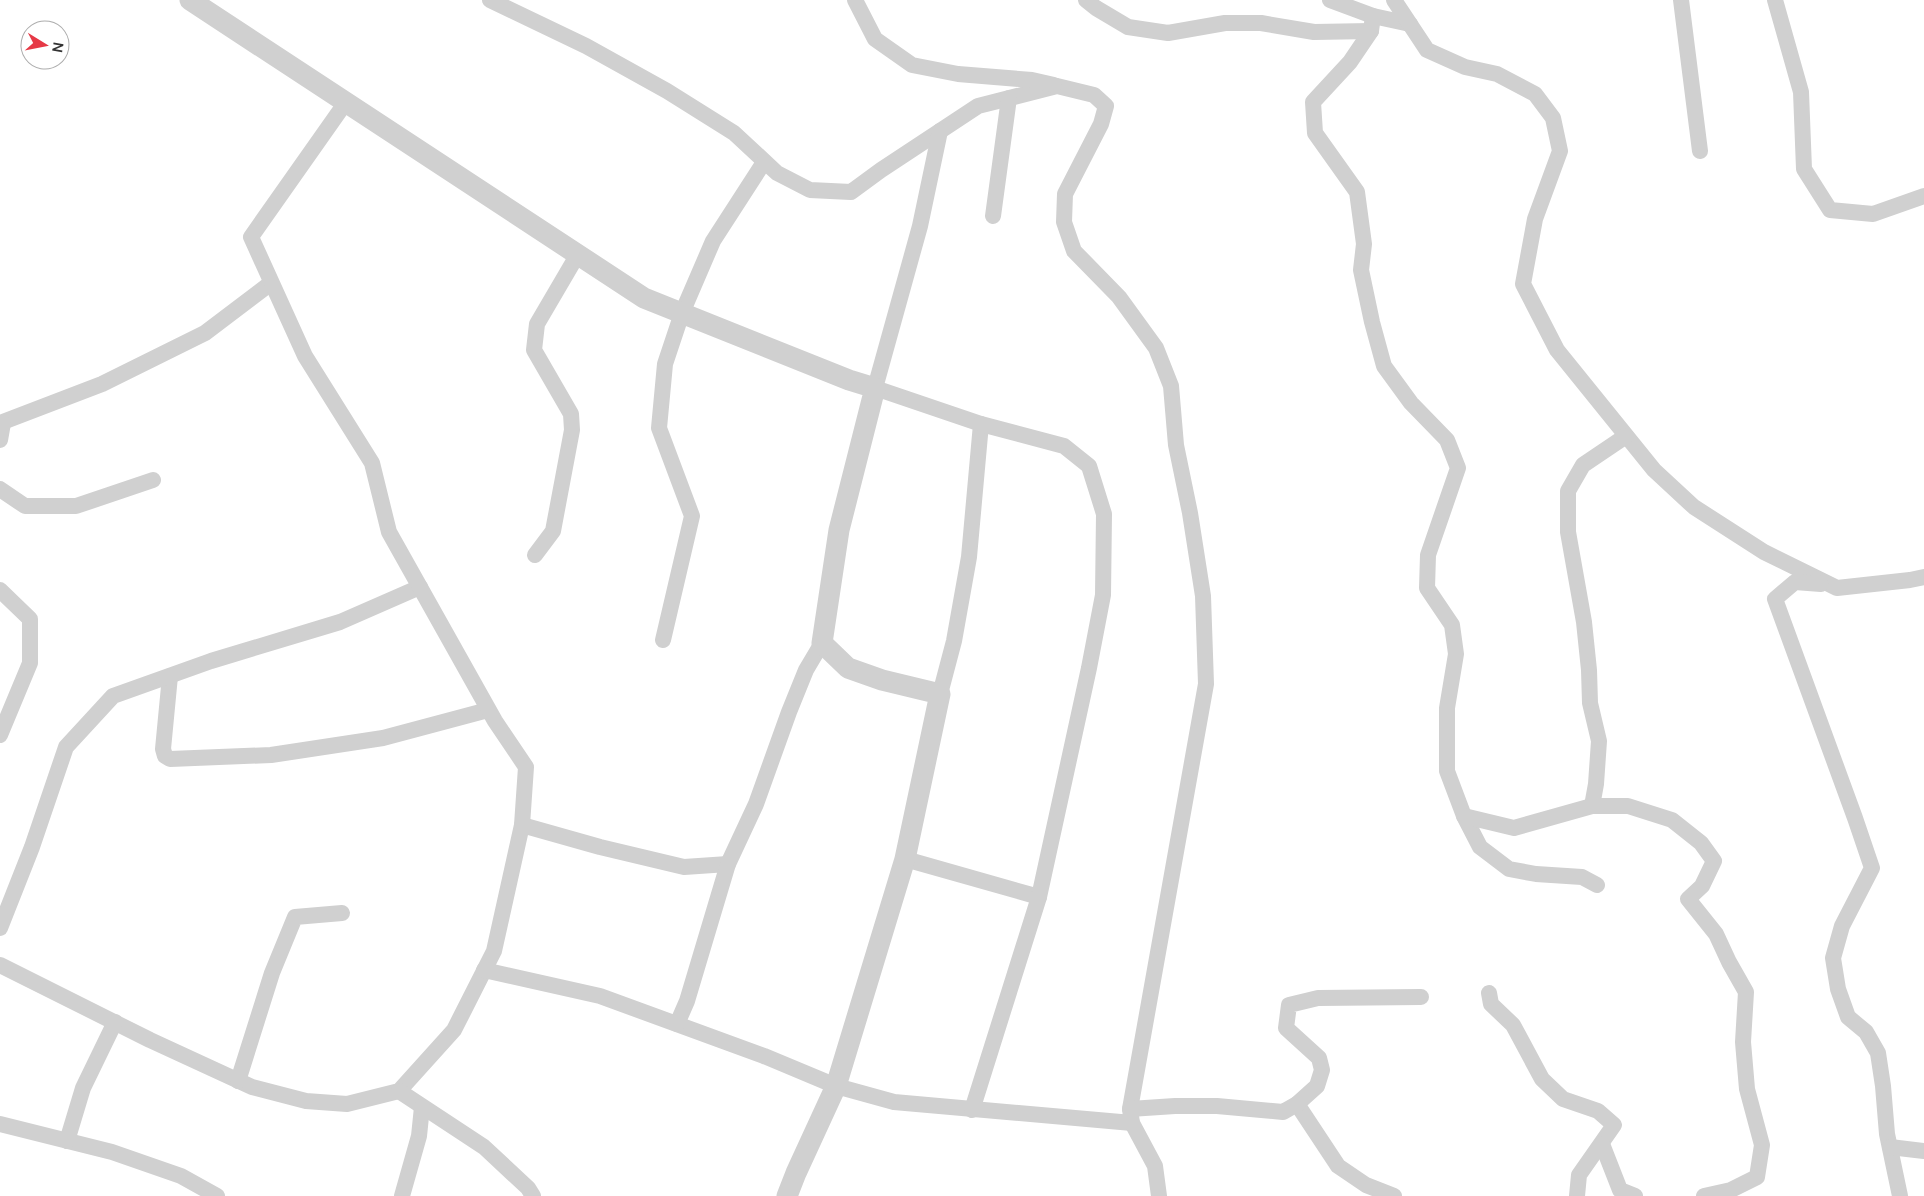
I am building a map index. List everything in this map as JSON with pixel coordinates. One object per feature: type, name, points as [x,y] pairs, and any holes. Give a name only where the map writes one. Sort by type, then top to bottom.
[{"type":"street","points":[[190,0],[644,298],[849,380],[981,424],[1064,446],[1089,466],[1104,514],[1104,595],[1039,897],[972,1110]]},
{"type":"street","points":[[490,0],[586,46],[667,91],[734,133],[777,173],[810,190],[851,192],[978,106],[1057,86]]},
{"type":"street","points":[[855,0],[875,39],[912,65],[958,74],[1032,80],[1094,95],[1106,106],[1101,124],[1065,194],[1064,222],[1074,252],[1120,297],[1156,348],[1171,386],[1176,445],[1190,513],[1203,596],[1206,684],[1131,1116],[1155,1166],[1159,1196]]},
{"type":"street","points":[[1086,0],[1128,27],[1168,33],[1225,23],[1261,23],[1314,32],[1372,24],[1410,24]]},
{"type":"street","points":[[1330,0],[1372,24]]},
{"type":"street","points":[[1394,0],[1427,50],[1465,67],[1497,74],[1535,94],[1552,118],[1560,151],[1535,219],[1523,284],[1557,350],[1654,470],[1694,507],[1764,552],[1837,588],[1924,577]]},
{"type":"street","points":[[1681,0],[1700,151]]},
{"type":"street","points":[[1775,0],[1801,92],[1804,169],[1830,210],[1874,214],[1924,196]]},
{"type":"street","points":[[1372,24],[1350,62],[1313,102],[1315,133],[1357,192],[1364,244],[1361,270],[1384,366],[1411,403],[1447,440],[1458,468],[1428,555],[1427,588],[1452,624],[1456,654],[1447,708],[1447,771],[1464,816],[1480,847],[1509,869],[1536,874],[1582,877],[1597,885]]},
{"type":"street","points":[[993,216],[1009,98]]},
{"type":"street","points":[[0,965],[252,1087],[306,1101],[347,1104],[399,1091],[454,1030],[494,951],[522,825],[526,767],[488,710],[389,532],[372,463],[305,356],[251,237],[346,102]]},
{"type":"street","points":[[677,1024],[687,1001],[728,864],[756,804],[806,670],[822,643],[839,530],[875,388],[920,226],[940,131]]},
{"type":"street","points":[[663,640],[692,516],[659,428],[665,364],[682,313],[713,241],[764,162]]},
{"type":"street","points":[[536,555],[554,531],[572,430],[571,414],[534,350],[537,324],[578,254]]},
{"type":"street","points":[[0,440],[2,423],[102,384],[205,333],[271,283]]},
{"type":"street","points":[[787,1196],[796,1172],[836,1086],[905,860],[940,694],[954,641],[969,557],[981,424]]},
{"type":"street","points":[[1592,806],[1596,784],[1599,741],[1590,703],[1584,622],[1568,532],[1568,491],[1583,465],[1626,436]]},
{"type":"street","points":[[0,489],[25,506],[76,506],[152,480]]},
{"type":"street","points":[[1830,585],[1795,582],[1775,599],[1872,868],[1842,926],[1833,958],[1838,989],[1848,1017],[1866,1032],[1878,1053],[1890,1147],[1900,1196]]},
{"type":"street","points":[[0,928],[32,847],[66,747],[113,696],[211,661],[340,622],[420,587]]},
{"type":"street","points":[[0,590],[30,619],[30,663],[0,734]]},
{"type":"street","points":[[822,643],[848,668],[882,680],[940,694]]},
{"type":"street","points":[[170,676],[164,749],[165,756],[170,759],[271,755],[384,738],[488,710]]},
{"type":"street","points":[[1464,816],[1514,828],[1592,806],[1628,806],[1672,820],[1701,843],[1714,861],[1702,886],[1688,899],[1716,934],[1746,992],[1743,1042],[1747,1089],[1762,1145],[1757,1177],[1730,1190],[1704,1196]]},
{"type":"street","points":[[522,825],[600,847],[684,867],[728,864]]},
{"type":"street","points":[[905,860],[1039,897]]},
{"type":"street","points":[[238,1081],[272,973],[295,917],[342,913]]},
{"type":"street","points":[[484,970],[600,996],[764,1056],[836,1086],[894,1102],[972,1110],[1131,1116],[1175,1106],[1217,1106],[1283,1112],[1297,1104],[1317,1086],[1322,1070],[1319,1058],[1286,1028],[1289,1005],[1318,998],[1421,997]]},
{"type":"street","points":[[1489,993],[1491,1004],[1513,1025],[1542,1079],[1563,1099],[1598,1111],[1614,1125],[1579,1175],[1577,1196]]},
{"type":"street","points":[[67,1141],[83,1088],[115,1022]]},
{"type":"street","points":[[399,1091],[484,1147],[528,1188],[533,1196]]},
{"type":"street","points":[[1297,1104],[1338,1166],[1366,1185],[1394,1196]]},
{"type":"street","points":[[402,1196],[419,1136],[422,1107]]},
{"type":"street","points":[[0,1124],[112,1152],[180,1176],[217,1196]]},
{"type":"street","points":[[1602,1144],[1620,1190],[1635,1196]]},
{"type":"street","points":[[1890,1147],[1924,1151]]}]
